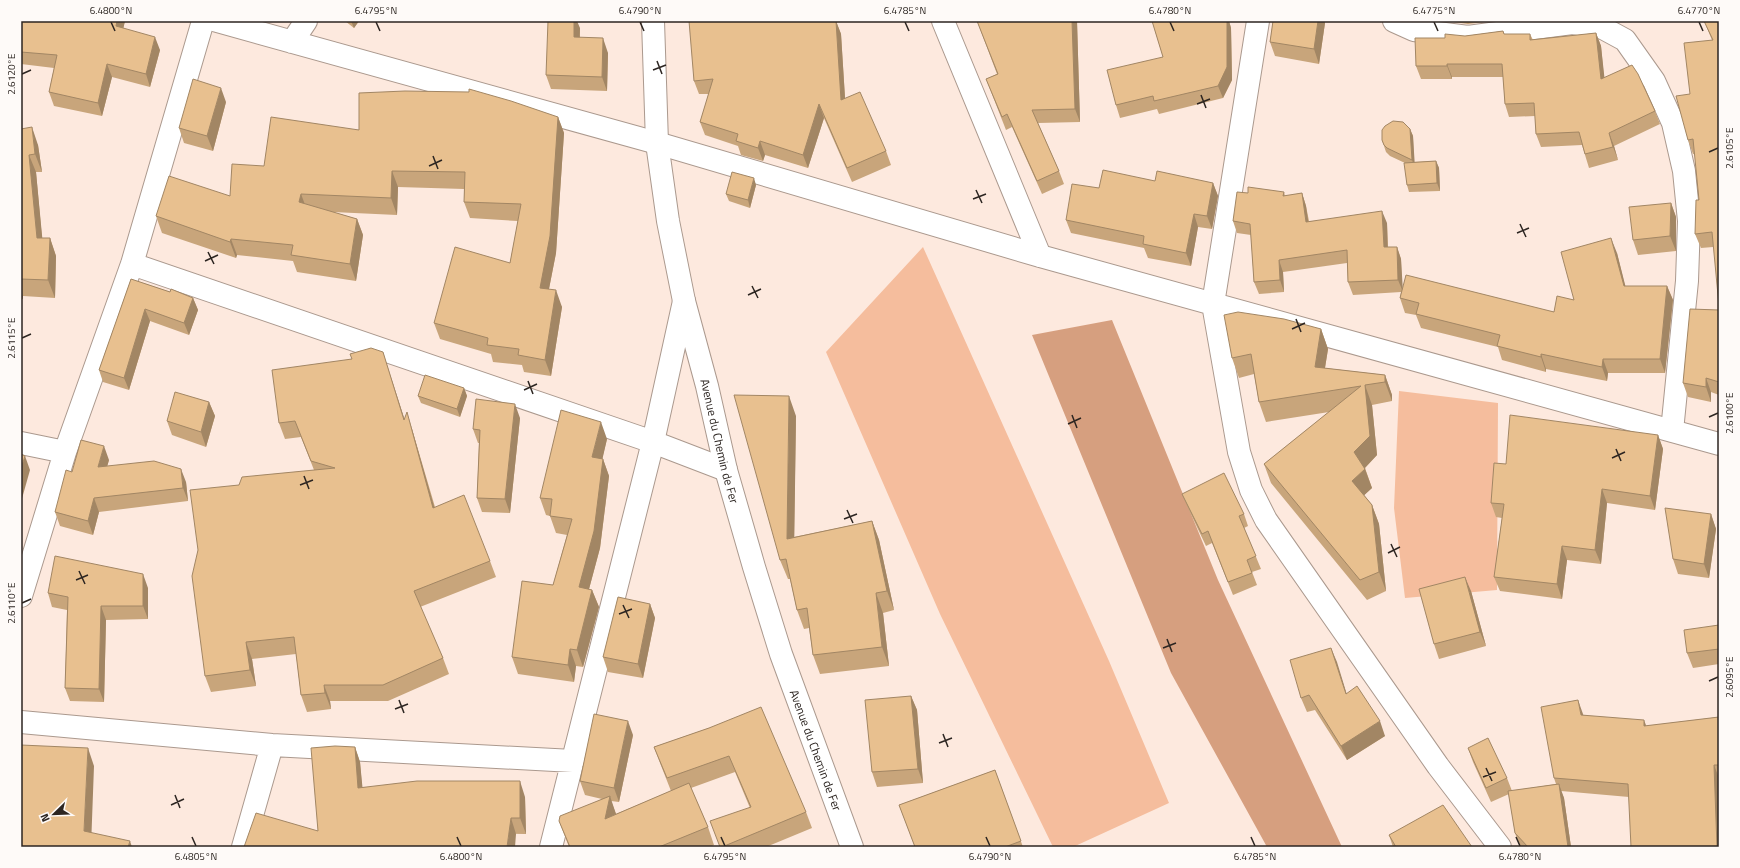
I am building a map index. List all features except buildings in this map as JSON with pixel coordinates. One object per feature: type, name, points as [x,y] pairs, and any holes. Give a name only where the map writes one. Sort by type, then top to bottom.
[{"type":"street","points":[[21,596],[65,452],[132,264],[203,21]]},
{"type":"street","points":[[217,21],[657,143],[1040,256],[1719,444]]},
{"type":"street","points":[[292,42],[306,21]]},
{"type":"street","name":"Avenue du Chemin de Fer","points":[[653,21],[657,143],[668,221],[684,301],[707,386],[726,470],[781,654],[852,847]]},
{"type":"street","points":[[943,21],[1040,256]]},
{"type":"street","points":[[1258,21],[1213,304],[1239,452],[1251,490],[1266,520],[1438,766],[1500,847]]},
{"type":"street","points":[[1394,21],[1414,30],[1468,37],[1572,23],[1601,27],[1625,40],[1654,81],[1673,122],[1684,171],[1689,221],[1687,281],[1672,431]]},
{"type":"street","points":[[132,264],[652,442],[726,470]]},
{"type":"street","points":[[551,847],[652,442],[684,301]]},
{"type":"street","points":[[21,443],[65,452]]},
{"type":"street","points":[[21,722],[272,745],[573,761]]},
{"type":"street","points":[[243,847],[272,745]]},
{"type":"shaded area","points":[[923,247],[1109,661],[1169,803],[1073,847],[1053,847],[940,614],[826,352]]},
{"type":"shaded area","points":[[1112,320],[1218,580],[1342,847],[1267,847],[1171,673],[1032,335]]},
{"type":"shaded area","points":[[1399,391],[1498,403],[1497,590],[1405,598],[1394,508]]}]
